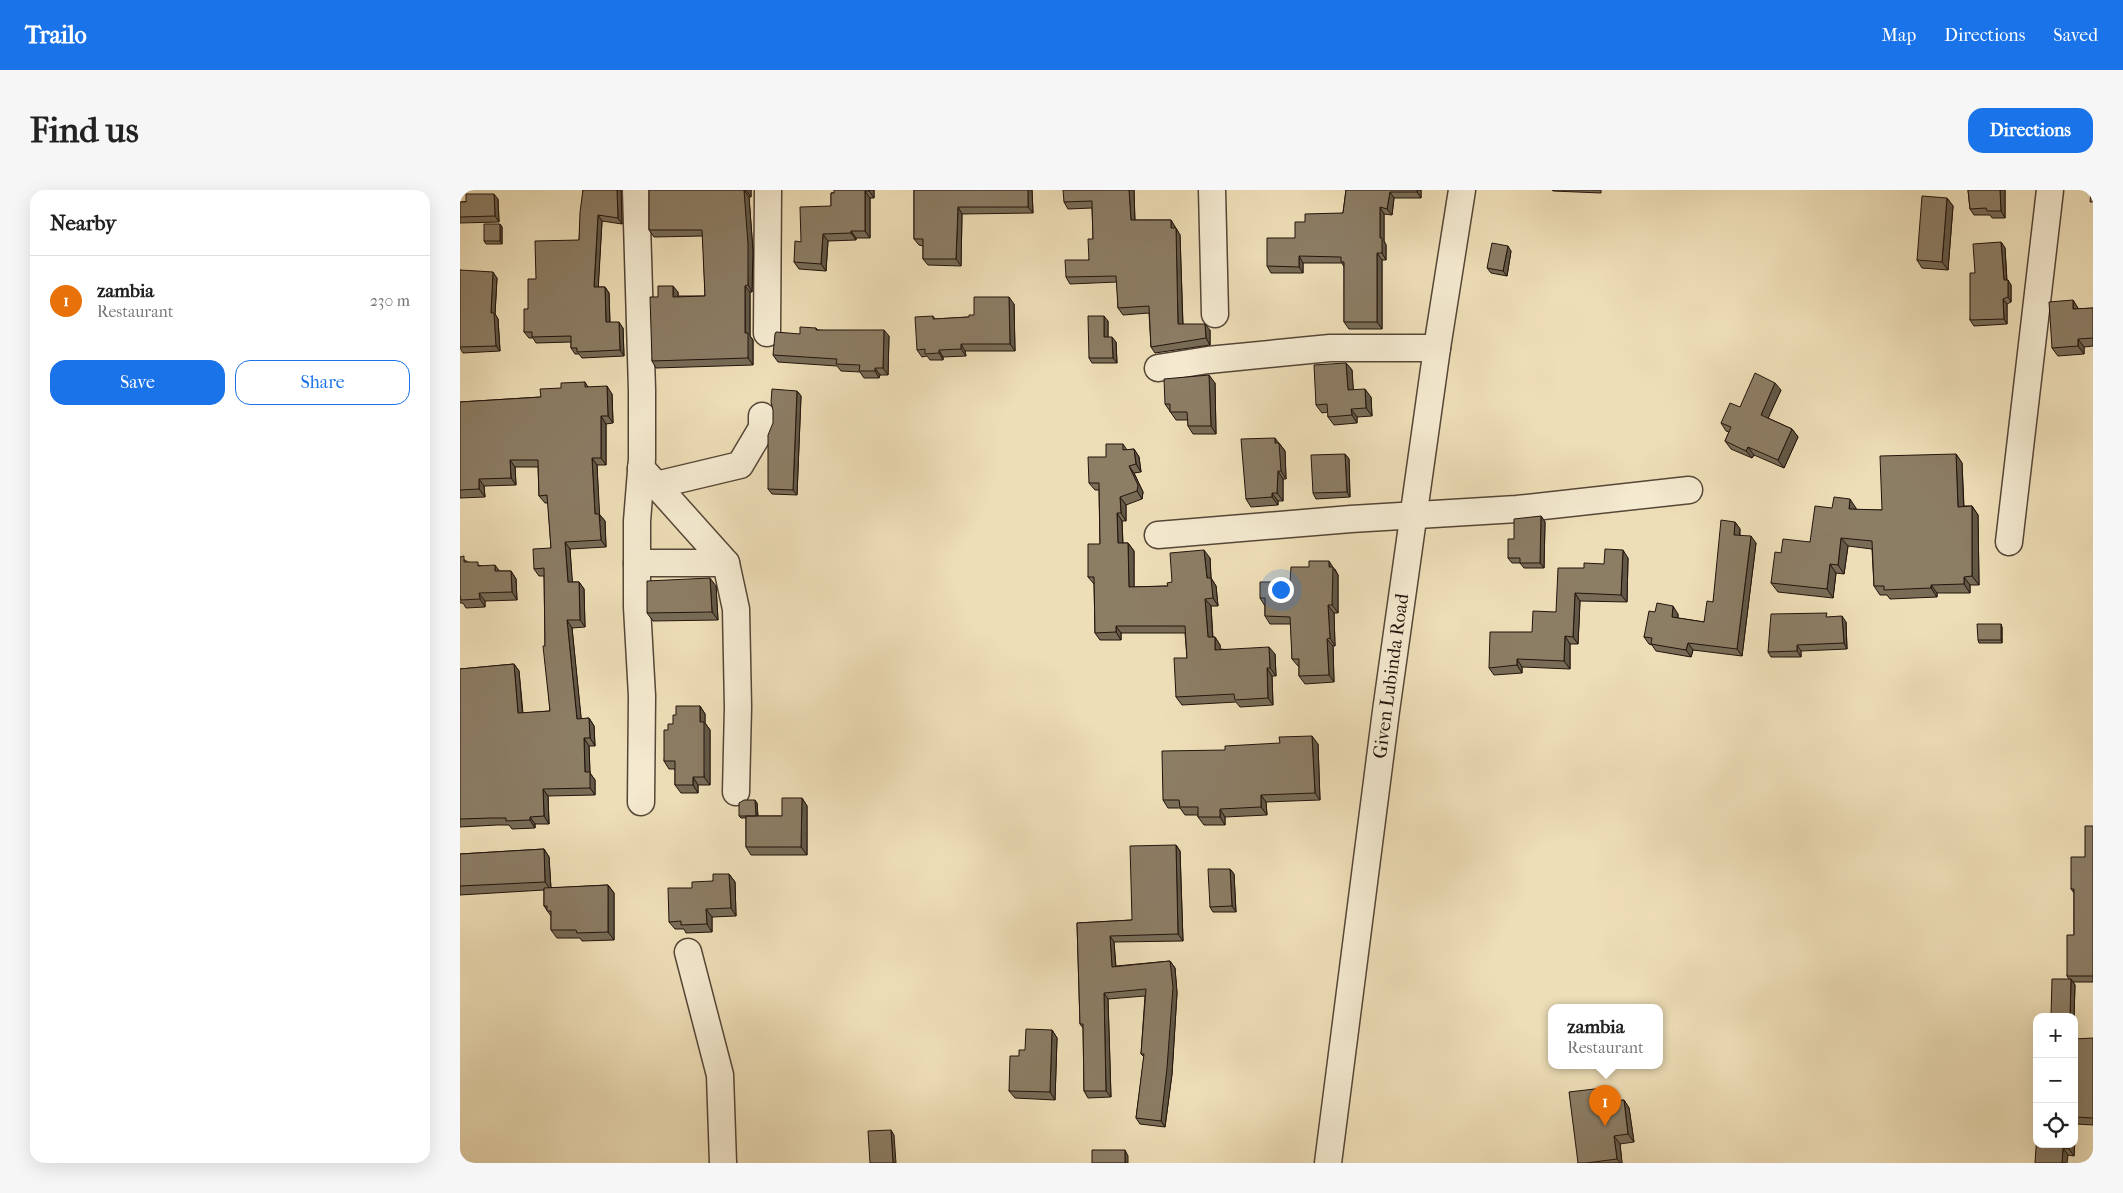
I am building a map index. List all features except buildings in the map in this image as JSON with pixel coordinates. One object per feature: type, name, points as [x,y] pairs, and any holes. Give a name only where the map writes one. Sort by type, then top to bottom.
[{"type":"street","points":[[636,190],[642,390],[649,476],[637,521],[637,615],[642,696],[641,802]]},
{"type":"street","points":[[767,333],[768,190]]},
{"type":"street","points":[[1212,190],[1215,314]]},
{"type":"street","name":"Given Lubinda Road","points":[[1328,1163],[1345,1022],[1436,348],[1462,190]]},
{"type":"street","points":[[2009,542],[2050,190]]},
{"type":"street","points":[[1158,368],[1208,360],[1330,348],[1436,348]]},
{"type":"street","points":[[649,476],[740,465],[762,428],[762,416]]},
{"type":"street","points":[[649,476],[726,564],[736,609],[738,707],[736,792]]},
{"type":"street","points":[[1158,535],[1255,526],[1526,508],[1689,490]]},
{"type":"street","points":[[637,564],[726,564]]},
{"type":"street","points":[[688,952],[720,1075],[723,1163]]},
{"type":"place","name":"zambia","points":[[1605,1126]]}]
